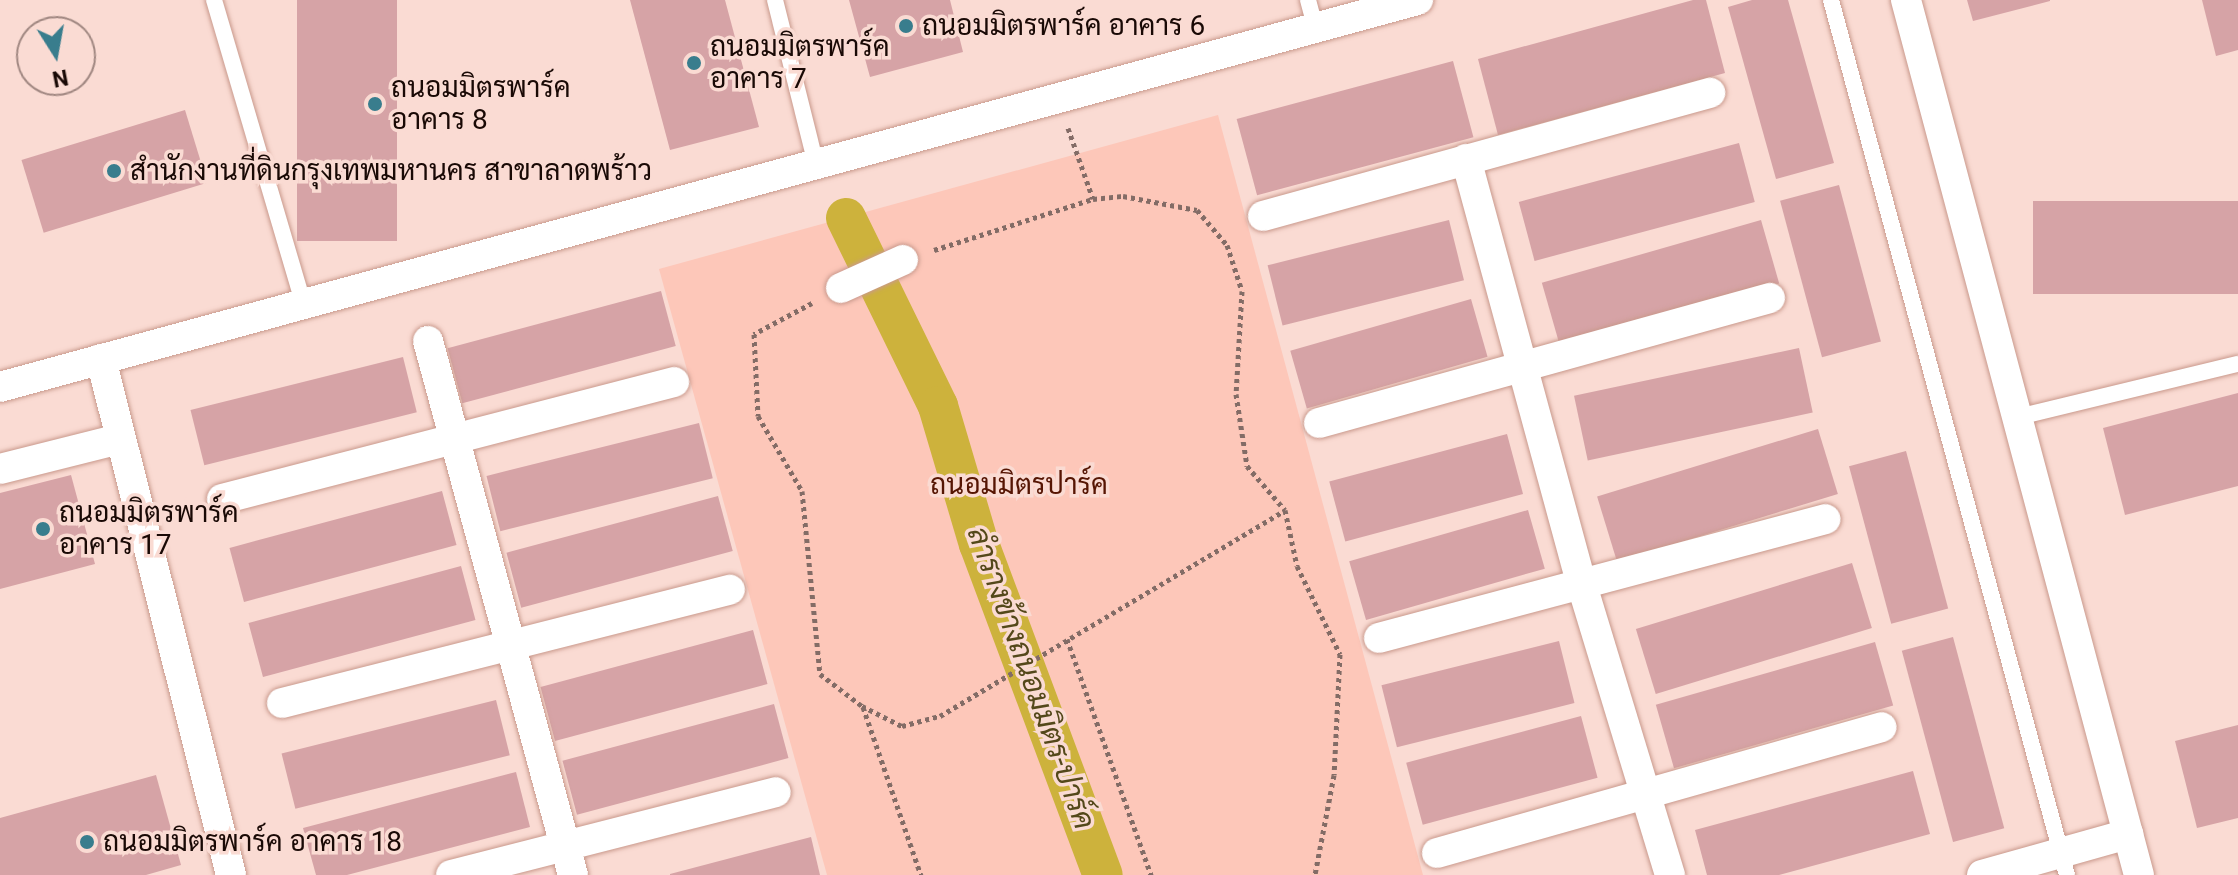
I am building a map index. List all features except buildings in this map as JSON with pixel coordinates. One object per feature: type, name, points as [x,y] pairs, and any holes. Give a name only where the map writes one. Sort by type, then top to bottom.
[{"type":"street","points":[[0,387],[1418,0]]},
{"type":"street","points":[[1906,0],[2014,418],[2067,593],[2139,875]]},
{"type":"street","points":[[1263,216],[1710,93]]},
{"type":"street","points":[[1466,159],[1581,582],[1670,875]]},
{"type":"street","points":[[841,288],[903,260]]},
{"type":"street","points":[[1319,423],[1770,298]]},
{"type":"street","points":[[428,341],[573,875]]},
{"type":"street","points":[[101,359],[231,875]]},
{"type":"street","points":[[222,499],[674,382]]},
{"type":"street","points":[[0,469],[119,439]]},
{"type":"street","points":[[1379,638],[1825,519]]},
{"type":"street","points":[[282,703],[730,590]]},
{"type":"street","points":[[1437,853],[1646,790],[1881,727]]},
{"type":"street","points":[[451,875],[776,792]]},
{"type":"street","points":[[1982,875],[2064,864],[2128,834]]},
{"type":"lane","points":[[214,0],[303,303]]},
{"type":"lane","points":[[775,0],[816,164]]},
{"type":"lane","points":[[1308,0],[1316,29]]},
{"type":"lane","points":[[1831,0],[2064,864]]},
{"type":"lane","points":[[2014,418],[2238,364]]},
{"type":"path","points":[[1058,99],[1093,199]]},
{"type":"path","points":[[903,260],[1093,199],[1123,196],[1197,210],[1227,245],[1242,291],[1236,394],[1247,466],[1285,510],[1297,566],[1340,654],[1334,775],[1315,875]]},
{"type":"path","points":[[841,288],[754,334],[758,416],[802,491],[820,674],[862,706],[902,726],[940,716],[1285,510]]},
{"type":"path","points":[[1067,639],[1151,875]]},
{"type":"path","points":[[862,706],[921,875]]},
{"type":"green space","name":"ถนอมมิตรปาร์ค","points":[[1218,115],[1423,875],[827,875],[659,269]]},
{"type":"waterway","name":"ลำรางข้างถนอมมิตร-ปาร์ค","points":[[846,218],[938,406],[979,544],[1103,875]]},
{"type":"place","name":"ถนอมมิตรพาร์ค อาคาร 6","points":[[906,26]]},
{"type":"place","name":"ถนอมมิตรพาร์ค อาคาร 7","points":[[694,63]]},
{"type":"place","name":"ถนอมมิตรพาร์ค อาคาร 8","points":[[375,104]]},
{"type":"place","name":"สำนักงานที่ดินกรุงเทพมหานคร สาขาลาดพร้าว","points":[[114,171]]},
{"type":"place","name":"ถนอมมิตรพาร์ค อาคาร 17","points":[[43,529]]},
{"type":"place","name":"ถนอมมิตรพาร์ค อาคาร 18","points":[[87,842]]}]
